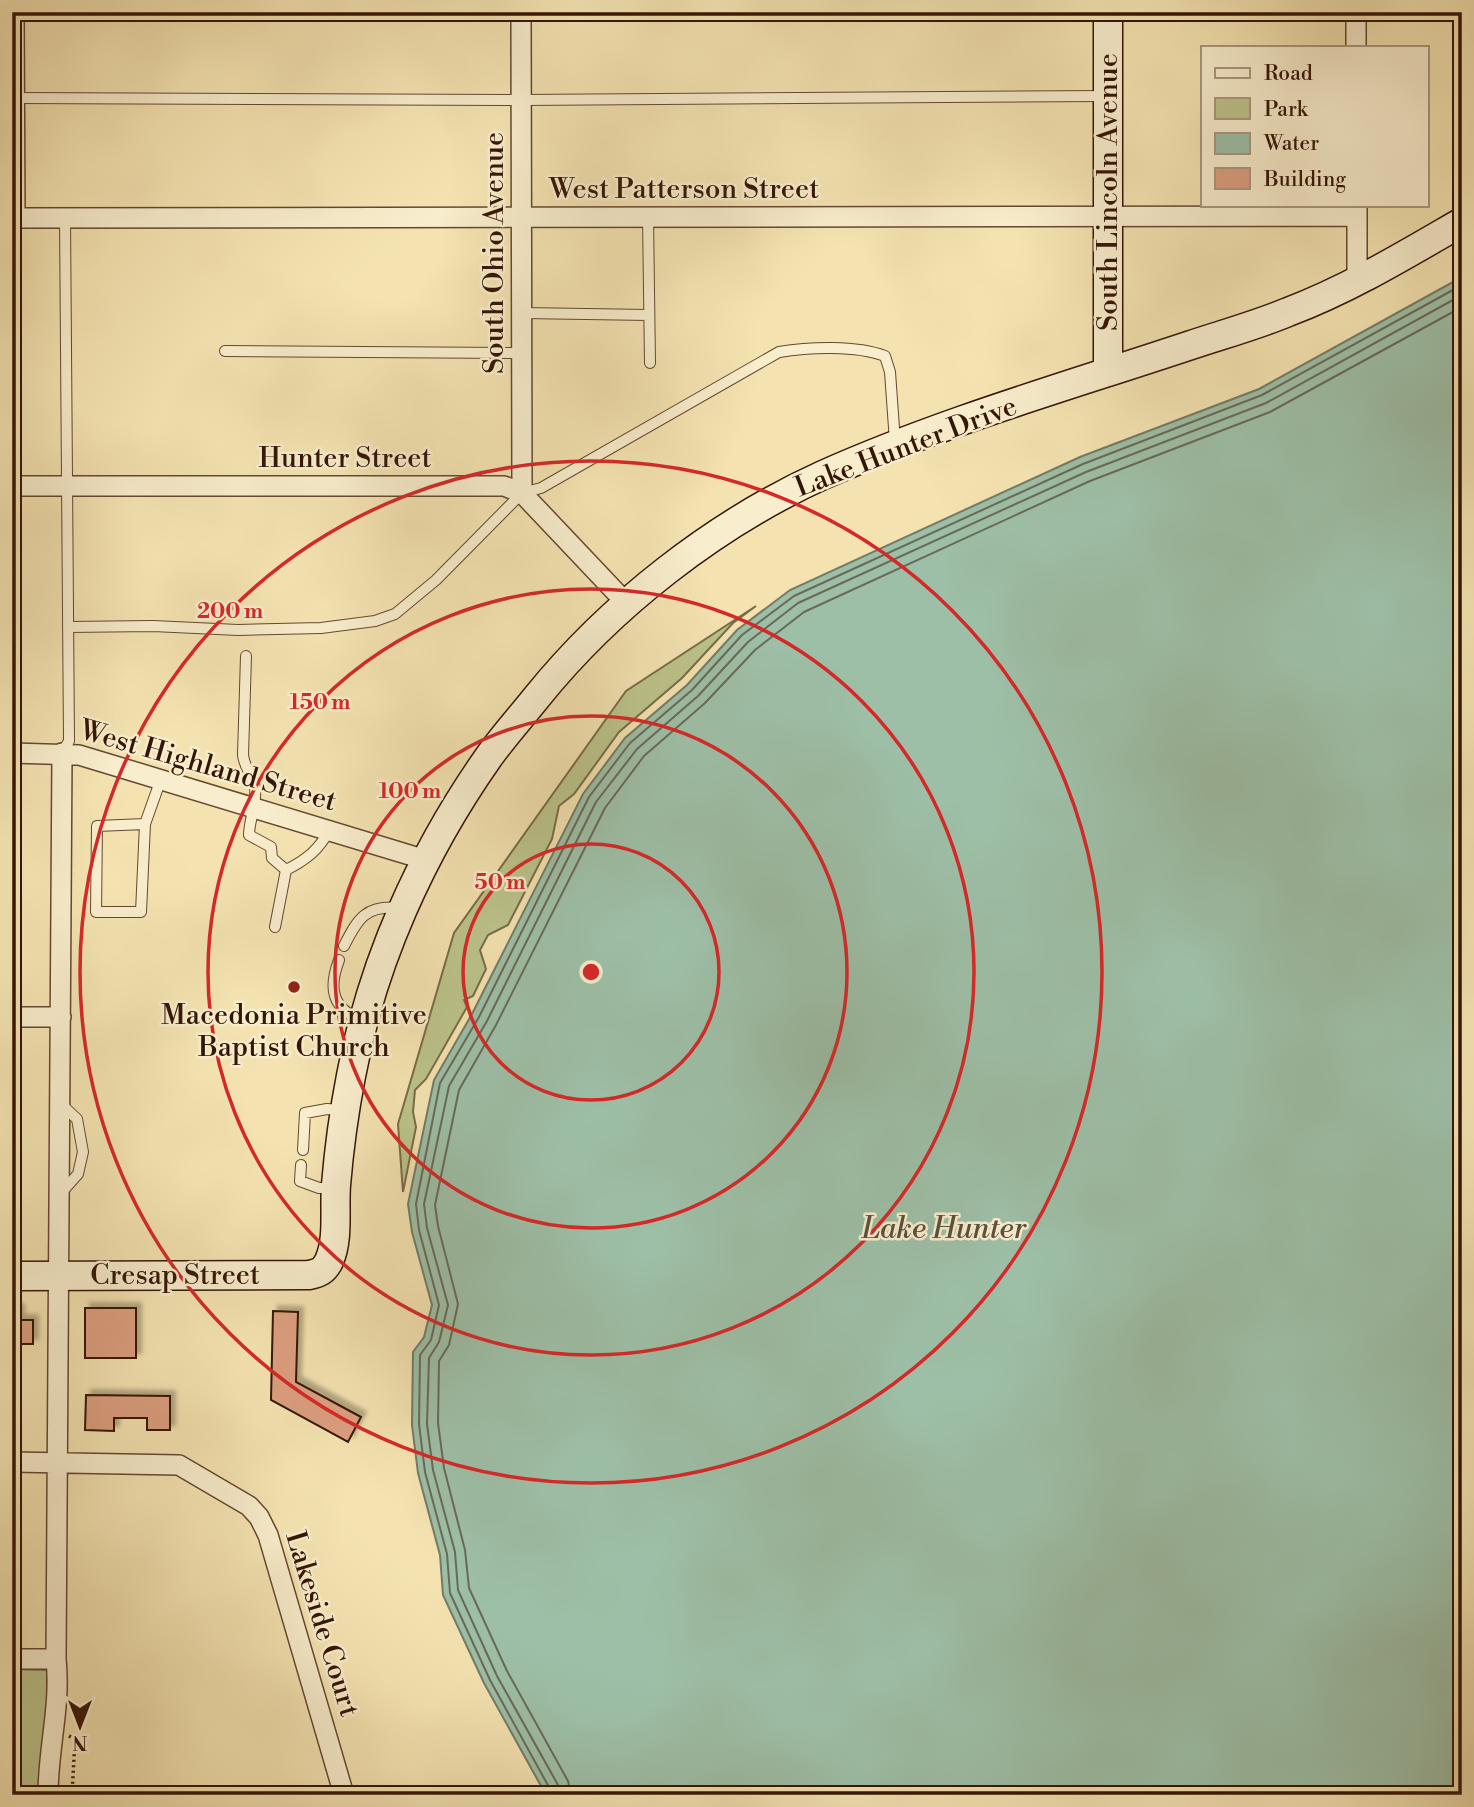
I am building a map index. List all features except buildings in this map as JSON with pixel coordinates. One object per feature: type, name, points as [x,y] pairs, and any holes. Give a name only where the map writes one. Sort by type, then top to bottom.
[{"type":"street","points":[[14,12],[14,218]]},
{"type":"street","name":"South Ohio Avenue","points":[[521,12],[522,493]]},
{"type":"street","name":"South Lincoln Avenue","points":[[1108,12],[1108,372]]},
{"type":"street","points":[[1356,12],[1356,46]]},
{"type":"street","points":[[1357,210],[1357,282]]},
{"type":"street","name":"West Patterson Street","points":[[14,218],[1108,217],[1357,210]]},
{"type":"street","name":"Lake Hunter Drive","points":[[330,1258],[334,1243],[336,1189],[351,1075],[380,968],[403,908],[426,860],[489,756],[544,688],[596,633],[694,551],[747,516],[820,476],[895,445],[1289,312],[1357,282],[1462,222]]},
{"type":"street","name":"Hunter Street","points":[[12,486],[504,486],[522,493]]},
{"type":"street","points":[[522,493],[628,605]]},
{"type":"street","name":"West Highland Street","points":[[12,753],[79,755],[426,860]]},
{"type":"street","points":[[48,1795],[48,1771],[59,1686],[56,1658],[62,753]]},
{"type":"street","points":[[12,1017],[61,1017]]},
{"type":"street","name":"Cresap Street","points":[[12,1276],[309,1275],[317,1274],[330,1258]]},
{"type":"street","name":"Lakeside Court","points":[[12,1462],[178,1465],[249,1506],[259,1517],[268,1535],[344,1795]]},
{"type":"street","points":[[12,1658],[56,1658]]},
{"type":"lane","points":[[13,97],[521,100],[1108,96]]},
{"type":"lane","points":[[648,217],[650,363]]},
{"type":"lane","points":[[62,753],[69,741],[65,218]]},
{"type":"lane","points":[[523,313],[649,315]]},
{"type":"lane","points":[[68,627],[153,626],[238,630],[321,628],[375,621],[395,614],[436,580],[522,493],[541,488],[765,358],[792,350],[867,349],[885,356],[890,372],[895,445]]},
{"type":"lane","points":[[225,351],[523,353]]},
{"type":"lane","points":[[246,656],[243,762],[254,782],[254,806],[249,835],[271,847],[272,858],[286,870]]},
{"type":"lane","points":[[145,824],[97,826],[96,912],[141,912],[145,824],[161,779]]},
{"type":"lane","points":[[275,927],[286,870],[309,857],[321,846],[330,830]]},
{"type":"lane","points":[[344,946],[355,924],[364,914],[386,907],[403,908]]},
{"type":"lane","points":[[339,960],[332,988],[334,994],[349,1016],[364,1022]]},
{"type":"lane","points":[[303,1150],[305,1113],[327,1109],[346,1111]]},
{"type":"lane","points":[[301,1165],[300,1181],[319,1188],[336,1189]]},
{"type":"path","points":[[54,1730],[75,1739],[72,1795]]},
{"type":"green space","points":[[756,606],[733,623],[682,678],[619,732],[574,794],[559,806],[552,839],[508,925],[488,935],[480,950],[486,969],[473,996],[464,1000],[467,1007],[426,1079],[415,1090],[413,1112],[416,1127],[403,1192],[398,1124],[454,933],[626,691]]},
{"type":"green space","points":[[12,1669],[47,1670],[48,1795],[12,1795]]},
{"type":"water","name":"Lake Hunter","points":[[1462,277],[1462,1795],[546,1795],[484,1683],[443,1595],[440,1555],[418,1473],[412,1425],[413,1352],[424,1337],[432,1305],[412,1232],[408,1204],[434,1080],[472,1014],[583,794],[625,738],[687,685],[737,630],[790,590],[1080,457],[1259,389]]},
{"type":"place","name":"Macedonia Primitive Baptist Church","points":[[294,987]]}]
